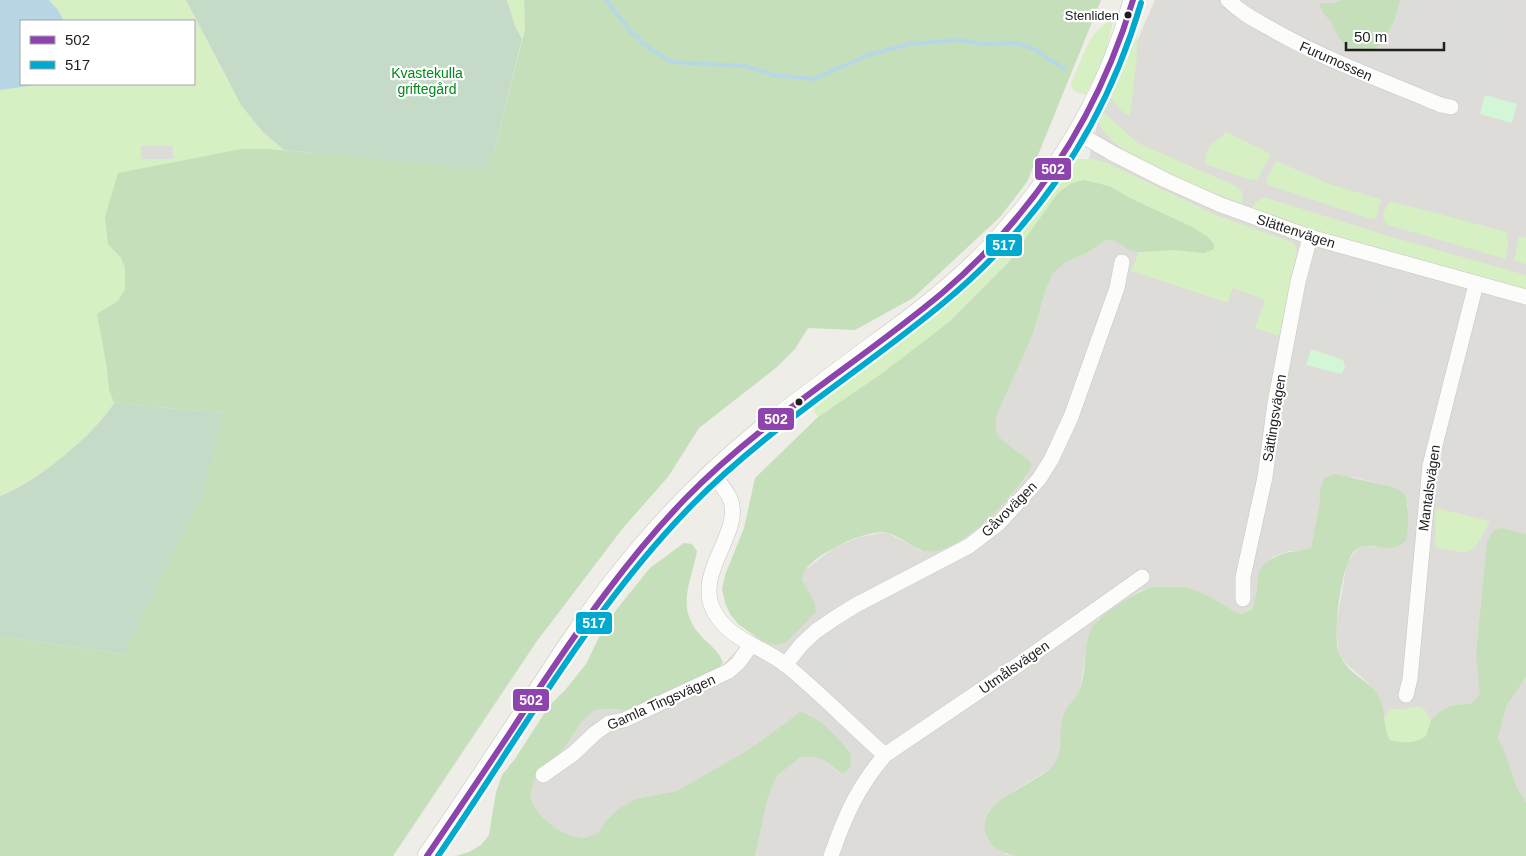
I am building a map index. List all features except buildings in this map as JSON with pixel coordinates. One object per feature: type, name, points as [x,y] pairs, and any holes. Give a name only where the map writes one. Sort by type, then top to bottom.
[{"type":"street","points":[[427,856],[595,606],[645,543],[711,473],[762,428],[945,290],[976,263],[1003,234],[1036,194],[1078,133],[1104,81],[1121,40],[1134,0]]},
{"type":"street","name":"Furumossen","points":[[1228,0],[1245,14],[1322,56],[1441,105],[1451,107]]},
{"type":"street","name":"Slättenvägen","points":[[1078,133],[1112,153],[1221,205],[1310,237],[1526,297]]},
{"type":"street","name":"Sättingsvägen","points":[[1244,599],[1243,577],[1265,477],[1275,403],[1298,282],[1310,237]]},
{"type":"street","name":"Gåvovägen","points":[[785,665],[802,644],[834,618],[969,546],[999,523],[1039,479],[1051,460],[1071,417],[1117,288],[1122,262]]},
{"type":"street","name":"Mantalsvägen","points":[[1406,695],[1410,679],[1430,465],[1476,284]]},
{"type":"street","points":[[711,473],[726,492],[732,508],[732,518],[712,574],[710,593],[712,606],[725,628],[785,665],[885,755]]},
{"type":"street","name":"Utmålsvägen","points":[[831,856],[856,795],[868,775],[885,755],[1015,668],[1142,577]]},
{"type":"street","name":"Gamla Tingsvägen","points":[[544,775],[573,754],[609,723],[624,720],[729,671],[738,663],[750,645]]},
{"type":"shaded area","points":[[1155,0],[1526,0],[1526,534],[1503,528],[1487,542],[1476,653],[1481,694],[1473,703],[1450,706],[1439,712],[1431,720],[1385,731],[1385,718],[1380,699],[1368,683],[1345,663],[1338,651],[1336,624],[1347,563],[1357,548],[1365,546],[1377,547],[1407,517],[1408,505],[1393,487],[1352,477],[1320,490],[1319,506],[1311,547],[1305,551],[1289,551],[1272,557],[1257,586],[1256,599],[1252,608],[1241,614],[1183,587],[1154,586],[1140,591],[1098,619],[1088,638],[1080,691],[1064,714],[1057,761],[1052,768],[1015,790],[993,807],[1005,854],[1019,856],[755,856],[768,797],[777,776],[801,757],[813,757],[824,760],[841,774],[851,752],[809,714],[789,720],[751,748],[677,791],[635,799],[605,822],[598,833],[584,838],[571,836],[555,828],[542,818],[534,806],[530,797],[534,781],[539,771],[567,744],[582,721],[595,710],[616,709],[636,712],[714,674],[752,635],[762,641],[787,642],[816,612],[802,580],[805,570],[835,547],[860,537],[888,533],[921,551],[1010,497],[1025,478],[1032,467],[1030,461],[995,432],[996,417],[1033,334],[1046,289],[1053,273],[1065,263],[1090,251],[1104,241],[1113,240],[1129,250],[1084,180],[1097,125],[1108,95],[1130,57]]},
{"type":"shaded area","points":[[1405,0],[1418,0],[1408,33],[1394,67],[1382,62],[1394,36]]},
{"type":"shaded area","points":[[1462,0],[1483,0],[1505,7],[1476,102],[1444,92],[1442,99],[1432,96]]},
{"type":"shaded area","points":[[1168,2],[1180,6],[1166,42],[1154,38]]},
{"type":"shaded area","points":[[141,146],[173,146],[173,159],[141,159]]},
{"type":"shaded area","points":[[1378,274],[1387,276],[1384,290],[1388,276],[1398,279],[1393,298],[1373,293]]},
{"type":"shaded area","points":[[1233,288],[1265,300],[1246,351],[1215,340]]},
{"type":"shaded area","points":[[830,633],[856,656],[834,680],[808,657]]},
{"type":"shaded area","points":[[1526,677],[1526,802],[1521,796],[1498,739],[1506,707]]},
{"type":"green space","points":[[0,0],[186,0],[228,81],[263,132],[284,150],[268,149],[108,244],[121,258],[125,268],[125,289],[118,301],[107,368],[109,390],[114,403],[93,429],[63,457],[14,490],[0,496]]},
{"type":"green space","name":"Kvastekulla griftegård","points":[[186,0],[507,0],[515,26],[522,39],[494,151],[487,170],[284,150],[263,132],[241,105]]},
{"type":"green space","points":[[507,0],[524,0],[525,29],[522,39],[515,26]]},
{"type":"green space","points":[[524,0],[1101,0],[1027,182],[1000,217],[913,298],[855,330],[808,328],[795,349],[777,367],[699,428],[668,477],[623,528],[537,641],[393,856],[0,856],[0,636],[124,654],[223,413],[114,403],[109,390],[97,314],[118,301],[125,289],[125,268],[121,258],[108,244],[105,217],[118,173],[242,149],[268,149],[376,158],[494,151],[525,29]]},
{"type":"green space","points":[[1341,0],[1400,0],[1395,19],[1382,43],[1371,50],[1354,50],[1344,44],[1330,20],[1323,13],[1319,3],[1333,3]]},
{"type":"green space","points":[[1109,20],[1113,22],[1105,55],[1086,94],[1078,92],[1074,90],[1071,83],[1088,44],[1095,33]]},
{"type":"green space","points":[[1137,35],[1137,56],[1130,116],[1122,111],[1110,98]]},
{"type":"green space","points":[[1485,95],[1517,104],[1512,123],[1480,114]]},
{"type":"green space","points":[[1101,110],[1138,143],[1236,186],[1242,191],[1243,204],[1160,170],[1118,146],[1104,132],[1097,118]]},
{"type":"green space","points":[[1226,132],[1271,154],[1258,179],[1251,180],[1205,164],[1209,147]]},
{"type":"green space","points":[[1078,159],[1092,159],[1105,162],[1216,215],[1292,242],[1297,251],[1279,336],[1255,328],[1265,300],[1233,289],[1228,303],[1131,271],[1139,252],[1174,250],[1204,253],[1130,198],[1109,186],[1046,211],[1007,264],[949,322],[881,374],[818,417],[813,410],[826,392],[950,297],[1067,162]]},
{"type":"green space","points":[[1276,161],[1332,185],[1381,199],[1376,218],[1371,219],[1267,184],[1266,181]]},
{"type":"green space","points":[[1084,180],[1109,186],[1192,227],[1207,236],[1214,244],[1214,249],[1204,253],[1174,250],[1139,252],[1129,250],[1113,240],[1104,241],[1090,251],[1065,263],[1053,273],[1046,289],[1033,334],[996,417],[996,432],[999,437],[1030,461],[1032,467],[1004,504],[966,537],[940,550],[925,551],[912,546],[894,535],[879,532],[856,538],[832,549],[812,563],[804,573],[802,580],[814,601],[816,612],[787,642],[777,645],[762,641],[738,624],[730,614],[722,589],[725,575],[744,528],[755,478],[818,417],[881,374],[949,322],[1007,264],[1058,193],[1072,183]]},
{"type":"green space","points":[[1264,197],[1392,237],[1526,275],[1526,290],[1310,232],[1252,208],[1255,203]]},
{"type":"green space","points":[[1390,201],[1507,232],[1506,259],[1388,225],[1383,219],[1384,211]]},
{"type":"green space","points":[[1519,236],[1526,238],[1526,264],[1514,261]]},
{"type":"green space","points":[[1311,349],[1343,360],[1345,367],[1342,374],[1306,365]]},
{"type":"green space","points":[[114,403],[223,413],[202,496],[124,654],[0,636],[0,496],[30,481],[63,457],[93,429]]},
{"type":"green space","points":[[1335,474],[1393,487],[1405,494],[1408,517],[1406,541],[1391,548],[1364,546],[1355,550],[1350,558],[1342,583],[1337,614],[1338,652],[1351,671],[1372,688],[1380,699],[1386,730],[1390,740],[1409,742],[1422,739],[1426,736],[1431,720],[1439,712],[1450,706],[1472,703],[1480,694],[1476,653],[1487,541],[1494,530],[1503,528],[1526,534],[1526,677],[1506,707],[1498,739],[1517,787],[1526,802],[1526,856],[1019,856],[1001,851],[993,845],[985,831],[985,823],[994,806],[1000,800],[1044,773],[1055,763],[1059,752],[1062,720],[1065,711],[1080,689],[1089,636],[1095,624],[1109,611],[1128,598],[1154,587],[1183,587],[1191,589],[1241,614],[1252,609],[1259,575],[1266,563],[1285,553],[1311,547],[1319,506],[1320,490],[1324,478]]},
{"type":"green space","points":[[1436,508],[1490,521],[1480,540],[1469,551],[1464,553],[1435,547]]},
{"type":"green space","points":[[684,543],[692,544],[697,551],[687,595],[689,615],[693,625],[701,636],[717,651],[723,663],[714,673],[636,712],[616,709],[595,710],[582,721],[567,744],[553,761],[539,771],[534,781],[530,797],[542,817],[555,828],[571,836],[584,838],[598,833],[605,822],[619,809],[635,799],[677,791],[751,748],[800,712],[822,723],[851,753],[850,768],[842,774],[824,760],[813,757],[801,757],[777,776],[768,797],[755,856],[456,856],[469,852],[481,845],[489,835],[496,792],[502,775],[515,759],[549,706],[566,689],[586,664],[602,631],[617,609],[650,568]]},
{"type":"green space","points":[[1419,706],[1425,710],[1431,720],[1426,737],[1409,742],[1390,740],[1385,724],[1390,709]]},
{"type":"water","points":[[0,0],[49,0],[63,20],[20,20],[20,85],[35,85],[0,90]]},
{"type":"waterway","points":[[606,0],[631,32],[650,49],[672,62],[745,66],[774,75],[814,79],[868,55],[909,44],[959,40],[981,44],[1016,43],[1034,49],[1064,69]]},
{"type":"transit line","name":"502","points":[[427,856],[587,619],[643,545],[685,499],[746,443],[941,294],[975,263],[1005,231],[1059,161],[1081,123],[1119,43],[1133,0]]},
{"type":"transit line","name":"517","points":[[438,856],[589,630],[655,545],[692,505],[751,451],[782,425],[911,329],[977,273],[1009,240],[1038,205],[1065,168],[1109,89],[1141,3]]},
{"type":"place","name":"Stenliden","points":[[1128,15]]}]
